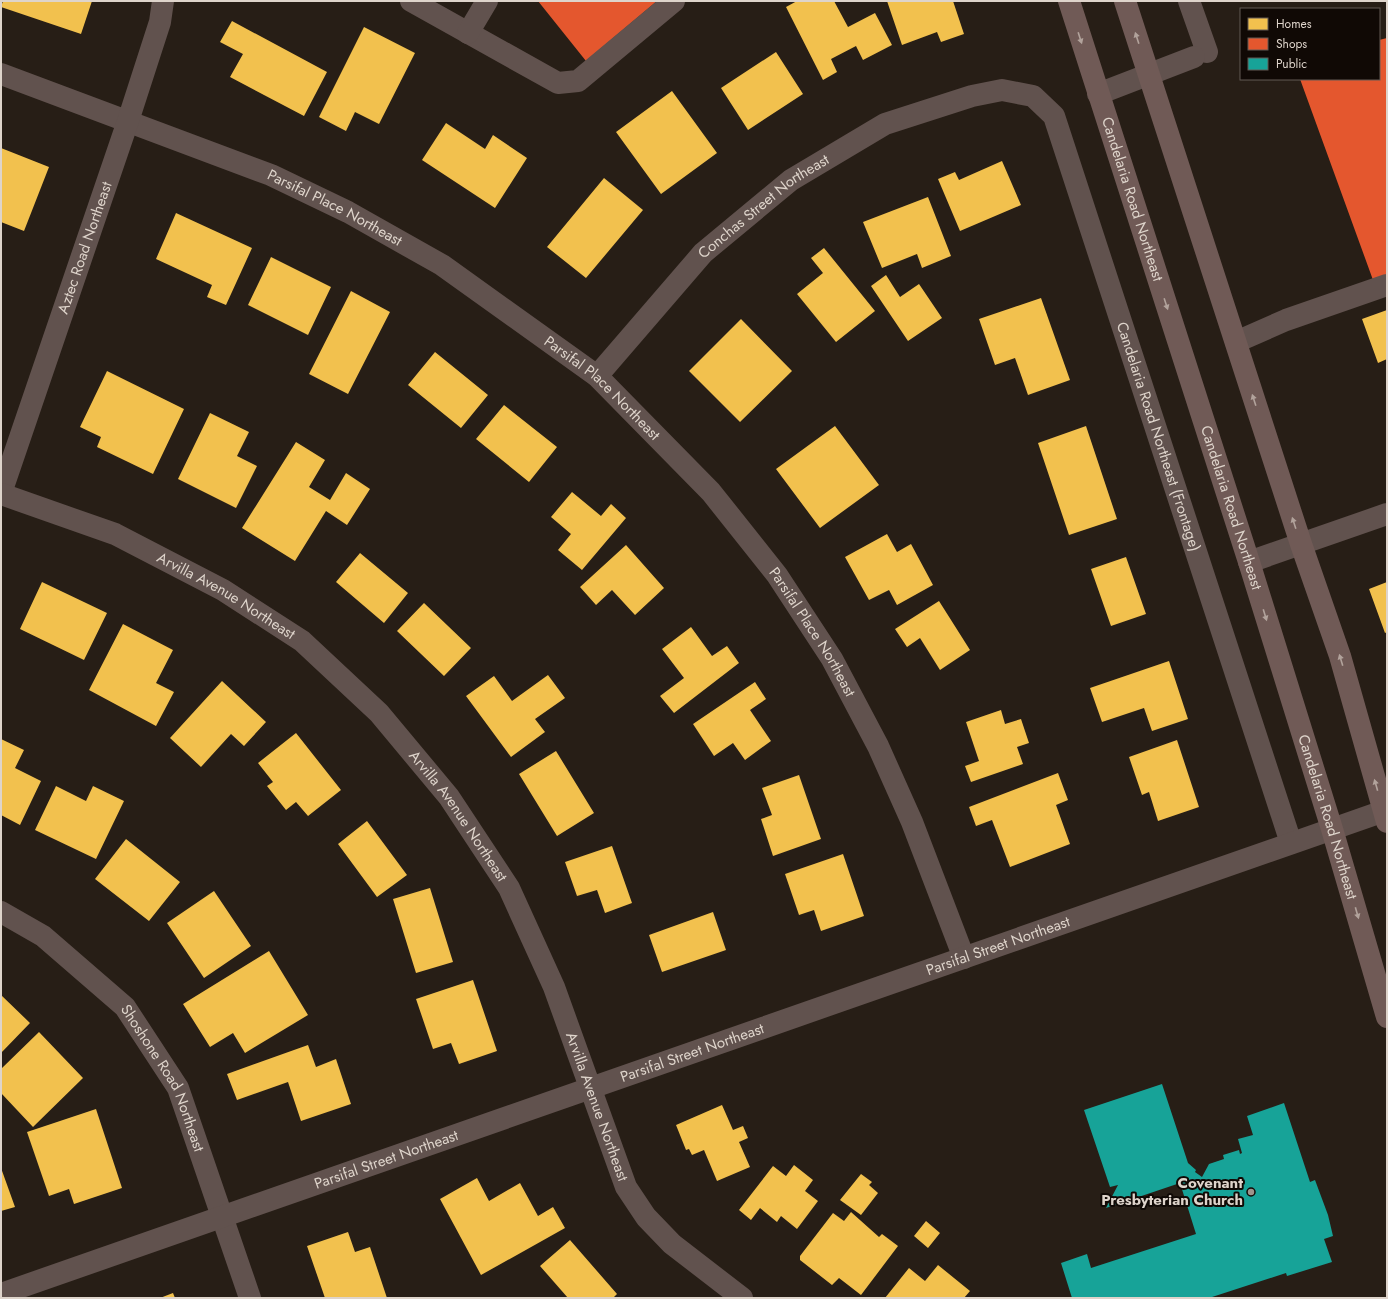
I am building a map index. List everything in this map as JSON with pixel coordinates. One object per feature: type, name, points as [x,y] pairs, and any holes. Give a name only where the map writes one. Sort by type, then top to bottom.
[{"type":"main road","name":"Candelaria Road Northeast","points":[[1069,1],[1249,562],[1332,829],[1387,1017]]},
{"type":"main road","points":[[1125,1],[1301,544],[1340,656],[1385,817]]},
{"type":"street","name":"Aztec Road Northeast","points":[[1,494],[128,121],[160,22],[163,1]]},
{"type":"street","points":[[411,1],[558,83],[578,81],[674,1]]},
{"type":"street","points":[[468,33],[487,1]]},
{"type":"street","points":[[1098,94],[1201,55],[1189,1]]},
{"type":"street","name":"Parsifal Place Northeast","points":[[1,74],[271,175],[348,212],[442,265],[597,376],[711,492],[777,575],[832,659],[878,746],[906,808],[964,958]]},
{"type":"street","name":"Candelaria Road Northeast (Frontage)","points":[[972,96],[1002,90],[1033,96],[1054,116],[1291,843]]},
{"type":"street","name":"Conchas Street Northeast","points":[[597,376],[703,253],[791,180],[885,124],[972,96]]},
{"type":"street","points":[[1236,342],[1286,320],[1387,285]]},
{"type":"street","name":"Arvilla Avenue Northeast","points":[[1,494],[115,534],[224,590],[302,641],[379,713],[449,797],[508,888],[554,987],[626,1187],[646,1217],[672,1244],[742,1298]]},
{"type":"street","points":[[1249,562],[1387,514]]},
{"type":"street","name":"Parsifal Street Northeast","points":[[1,1294],[1291,843],[1332,829],[1385,817]]},
{"type":"street","name":"Shoshone Road Northeast","points":[[1,912],[43,936],[125,1007],[178,1088],[250,1298]]},
{"type":"building: Homes","points":[[3,1],[92,1],[81,34],[1,7]]},
{"type":"building: Homes","points":[[797,1],[834,1],[848,27],[875,13],[892,45],[863,60],[856,46],[831,59],[837,72],[823,80],[786,7]]},
{"type":"building: Homes","points":[[887,1],[953,1],[964,34],[941,42],[937,32],[902,45]]},
{"type":"building: Homes","points":[[232,21],[327,72],[304,116],[230,77],[243,54],[220,42]]},
{"type":"building: Homes","points":[[364,27],[415,53],[379,124],[355,112],[346,131],[319,117]]},
{"type":"building: Homes","points":[[776,52],[803,94],[748,130],[721,88]]},
{"type":"building: Homes","points":[[672,91],[717,153],[661,194],[616,132]]},
{"type":"building: Homes","points":[[446,123],[485,149],[493,135],[527,158],[495,208],[422,160]]},
{"type":"building: Homes","points":[[1,148],[49,167],[24,231],[1,222]]},
{"type":"building: Homes","points":[[1002,161],[1021,205],[960,231],[938,179],[955,172],[959,180]]},
{"type":"building: Homes","points":[[604,178],[643,210],[586,278],[547,247]]},
{"type":"building: Homes","points":[[928,197],[951,256],[922,268],[917,254],[882,268],[863,222]]},
{"type":"building: Homes","points":[[176,213],[252,248],[226,305],[207,297],[212,285],[156,259]]},
{"type":"building: Homes","points":[[824,248],[875,311],[836,342],[797,294],[823,273],[811,258]]},
{"type":"building: Homes","points":[[271,257],[331,287],[308,335],[248,305]]},
{"type":"building: Homes","points":[[886,275],[900,297],[919,284],[942,318],[908,341],[871,286]]},
{"type":"building: Homes","points":[[351,291],[390,312],[348,394],[309,374]]},
{"type":"building: Homes","points":[[1041,298],[1070,380],[1028,395],[1015,358],[995,365],[979,319]]},
{"type":"building: Homes","points":[[1387,310],[1387,359],[1378,363],[1362,319]]},
{"type":"building: Homes","points":[[741,319],[792,371],[740,422],[689,371]]},
{"type":"building: Homes","points":[[435,352],[488,395],[461,428],[408,385]]},
{"type":"building: Homes","points":[[107,371],[184,409],[153,474],[97,447],[101,437],[80,427]]},
{"type":"building: Homes","points":[[504,405],[557,447],[529,482],[476,439]]},
{"type":"building: Homes","points":[[210,413],[249,432],[237,456],[257,466],[236,508],[178,479]]},
{"type":"building: Homes","points":[[835,426],[879,485],[820,528],[776,469]]},
{"type":"building: Homes","points":[[1086,426],[1117,519],[1069,535],[1038,443]]},
{"type":"building: Homes","points":[[296,442],[325,460],[309,487],[330,500],[346,473],[370,489],[347,525],[326,511],[295,561],[242,528]]},
{"type":"building: Homes","points":[[572,492],[601,516],[611,504],[626,518],[582,570],[558,550],[571,534],[551,517]]},
{"type":"building: Homes","points":[[887,534],[897,552],[911,544],[933,585],[897,605],[889,590],[869,600],[845,557]]},
{"type":"building: Homes","points":[[626,545],[664,588],[635,615],[612,590],[596,605],[580,587]]},
{"type":"building: Homes","points":[[360,553],[408,593],[384,623],[336,582]]},
{"type":"building: Homes","points":[[1126,557],[1146,614],[1111,626],[1091,569]]},
{"type":"building: Homes","points":[[42,582],[107,613],[84,660],[20,629]]},
{"type":"building: Homes","points":[[1387,582],[1387,632],[1385,633],[1369,589]]},
{"type":"building: Homes","points":[[939,601],[970,650],[940,670],[920,638],[907,647],[895,629]]},
{"type":"building: Homes","points":[[424,603],[471,648],[444,676],[397,631]]},
{"type":"building: Homes","points":[[123,624],[173,650],[156,683],[174,692],[156,726],[89,690]]},
{"type":"building: Homes","points":[[691,627],[712,656],[727,646],[739,663],[674,713],[660,696],[684,678],[662,649]]},
{"type":"building: Homes","points":[[1169,661],[1188,719],[1152,731],[1144,708],[1102,722],[1090,688]]},
{"type":"building: Homes","points":[[548,675],[565,698],[535,719],[545,732],[511,757],[466,696],[494,676],[512,701]]},
{"type":"building: Homes","points":[[222,681],[266,722],[244,746],[231,734],[201,767],[170,738]]},
{"type":"building: Homes","points":[[755,682],[766,699],[750,710],[771,741],[745,760],[733,743],[714,756],[693,724]]},
{"type":"building: Homes","points":[[1001,710],[1005,724],[1021,719],[1029,743],[1017,747],[1023,764],[971,782],[965,766],[979,761],[966,722]]},
{"type":"building: Homes","points":[[296,733],[341,790],[308,816],[296,802],[286,810],[267,786],[273,782],[258,763]]},
{"type":"building: Homes","points":[[1,739],[24,750],[15,768],[41,781],[20,825],[1,815]]},
{"type":"building: Homes","points":[[1177,740],[1199,807],[1158,821],[1149,792],[1142,795],[1129,757]]},
{"type":"building: Homes","points":[[556,751],[594,813],[557,836],[519,774]]},
{"type":"building: Homes","points":[[1058,773],[1068,800],[1056,805],[1070,844],[1010,867],[992,820],[976,826],[969,807]]},
{"type":"building: Homes","points":[[799,775],[821,839],[773,856],[761,819],[772,815],[762,788]]},
{"type":"building: Homes","points":[[56,786],[86,801],[93,786],[124,801],[96,859],[35,830]]},
{"type":"building: Homes","points":[[367,821],[407,875],[377,897],[338,844]]},
{"type":"building: Homes","points":[[126,839],[180,882],[149,921],[95,879]]},
{"type":"building: Homes","points":[[612,846],[632,903],[605,913],[597,890],[577,896],[565,862]]},
{"type":"building: Homes","points":[[843,854],[864,916],[821,931],[814,910],[799,915],[785,874]]},
{"type":"building: Homes","points":[[430,888],[453,962],[416,973],[393,899]]},
{"type":"building: Homes","points":[[214,891],[251,946],[204,978],[167,923]]},
{"type":"building: Homes","points":[[713,912],[726,950],[662,972],[649,935]]},
{"type":"building: Homes","points":[[269,951],[308,1015],[245,1053],[233,1033],[210,1047],[183,1004]]},
{"type":"building: Homes","points":[[473,980],[497,1051],[459,1064],[451,1043],[433,1049],[416,999]]},
{"type":"building: Homes","points":[[1,995],[30,1023],[1,1053]]},
{"type":"building: Homes","points":[[39,1032],[83,1078],[33,1127],[1,1093],[1,1069]]},
{"type":"building: Homes","points":[[308,1045],[316,1067],[336,1059],[351,1104],[301,1121],[288,1082],[237,1100],[227,1074]]},
{"type":"building: Homes","points":[[722,1105],[733,1130],[743,1126],[748,1138],[739,1142],[750,1167],[717,1181],[704,1150],[692,1155],[689,1149],[686,1150],[676,1125]]},
{"type":"building: Homes","points":[[96,1109],[122,1188],[74,1204],[69,1189],[49,1196],[27,1132]]},
{"type":"building: Homes","points":[[794,1165],[813,1180],[805,1191],[818,1201],[797,1229],[781,1216],[777,1222],[760,1208],[751,1220],[739,1210],[773,1166],[786,1176]]},
{"type":"building: Homes","points":[[1,1168],[15,1207],[1,1211]]},
{"type":"building: Homes","points":[[861,1174],[872,1182],[869,1185],[878,1193],[861,1215],[840,1200]]},
{"type":"building: Homes","points":[[477,1178],[489,1201],[520,1183],[538,1216],[553,1207],[565,1228],[481,1275],[440,1199]]},
{"type":"building: Homes","points":[[851,1212],[879,1237],[882,1234],[898,1246],[861,1295],[839,1278],[832,1285],[800,1260],[800,1256],[833,1213],[844,1221]]},
{"type":"building: Homes","points":[[926,1221],[940,1233],[928,1248],[914,1236]]},
{"type":"building: Homes","points":[[348,1232],[355,1252],[370,1247],[387,1298],[325,1298],[307,1246]]},
{"type":"building: Homes","points":[[570,1240],[617,1294],[613,1298],[568,1298],[540,1266]]},
{"type":"building: Homes","points":[[938,1265],[970,1291],[964,1298],[885,1298],[909,1268],[925,1281]]},
{"type":"building: Homes","points":[[173,1293],[175,1298],[160,1298]]},
{"type":"building: Shops","points":[[538,1],[657,1],[586,61]]},
{"type":"building: Shops","points":[[1387,38],[1387,275],[1373,280],[1300,80],[1380,80],[1380,40]]},
{"type":"building: Public","name":"Covenant Presbyterian Church","points":[[1162,1084],[1188,1163],[1196,1170],[1195,1172],[1202,1177],[1209,1164],[1224,1159],[1223,1155],[1239,1150],[1240,1154],[1242,1153],[1238,1139],[1253,1135],[1247,1116],[1284,1103],[1310,1182],[1315,1180],[1328,1215],[1333,1236],[1324,1239],[1332,1262],[1287,1276],[1286,1273],[1209,1298],[1072,1298],[1061,1263],[1087,1254],[1091,1268],[1196,1234],[1180,1183],[1106,1208],[1118,1185],[1110,1187],[1084,1110]]},
{"type":"place","name":"Covenant Presbyterian Church","points":[[1251,1192]]}]
